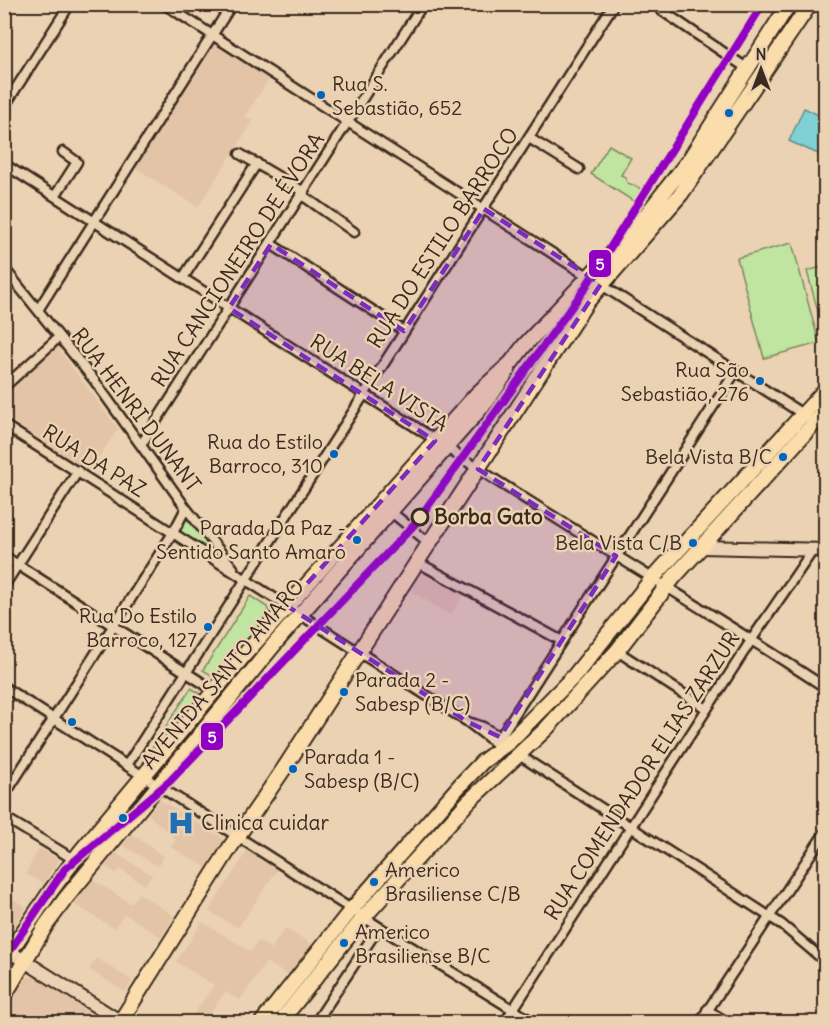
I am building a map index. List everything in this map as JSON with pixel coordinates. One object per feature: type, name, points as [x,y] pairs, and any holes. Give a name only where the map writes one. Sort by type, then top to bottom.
[{"type":"main road","points":[[120,1022],[565,334],[600,284],[681,194],[810,4]]},
{"type":"main road","name":"AVENIDA SANTO AMARO","points":[[4,996],[51,917],[228,700],[390,511],[489,381],[511,363],[588,276],[643,219],[689,160],[748,69],[782,7]]},
{"type":"main road","points":[[262,1023],[352,909],[462,783],[574,675],[652,579],[815,422],[825,389]]},
{"type":"main road","points":[[280,1023],[364,917],[469,801],[538,737],[617,651],[665,587],[825,410]]},
{"type":"main road","name":"AVENIDA SANTO AMARO","points":[[6,953],[75,860],[287,606],[441,444]]},
{"type":"main road","points":[[215,691],[228,700]]},
{"type":"street","points":[[4,106],[70,4]]},
{"type":"street","points":[[164,4],[815,422]]},
{"type":"street","points":[[38,310],[232,4]]},
{"type":"street","name":"RUA CANCIONEIRO DE ÉVORA","points":[[141,445],[423,4]]},
{"type":"street","name":"RUA DO ESTILO BARROCO","points":[[127,765],[614,4]]},
{"type":"street","points":[[661,10],[748,69]]},
{"type":"street","points":[[529,138],[579,169]]},
{"type":"street","points":[[55,196],[77,162],[63,152]]},
{"type":"street","points":[[240,154],[303,193],[354,232]]},
{"type":"street","points":[[183,278],[257,163]]},
{"type":"street","name":"RUA BELA VISTA","points":[[4,164],[478,469],[752,639],[825,688]]},
{"type":"street","points":[[271,244],[404,331]]},
{"type":"street","name":"RUA HENRI DUNANT","points":[[4,268],[59,337],[237,574]]},
{"type":"street","points":[[4,285],[12,278]]},
{"type":"street","points":[[4,387],[59,337]]},
{"type":"street","points":[[504,742],[562,641],[615,556],[736,371]]},
{"type":"street","name":"RUA DA PAZ","points":[[4,425],[359,653],[504,742]]},
{"type":"street","points":[[4,586],[78,471]]},
{"type":"street","points":[[4,796],[173,533],[186,508]]},
{"type":"street","points":[[390,511],[429,543]]},
{"type":"street","points":[[702,547],[819,550]]},
{"type":"street","name":"RUA COMENDADOR ELIAS ZARZUR","points":[[505,1023],[752,639],[819,550]]},
{"type":"street","points":[[4,556],[215,691]]},
{"type":"street","points":[[417,562],[562,641]]},
{"type":"street","points":[[617,651],[707,709]]},
{"type":"street","points":[[4,687],[533,1023]]},
{"type":"street","points":[[519,755],[770,917],[804,942],[825,962]]},
{"type":"street","points":[[4,817],[75,860]]},
{"type":"street","points":[[699,1023],[825,831]]},
{"type":"street","points":[[316,1023],[379,927]]},
{"type":"street","points":[[6,953],[25,961],[120,1022]]},
{"type":"street","points":[[707,1010],[727,1023]]},
{"type":"highlighted area","points":[[484,209],[601,284],[478,469],[616,556],[500,737],[468,722],[287,606],[435,441],[229,308],[271,244],[404,331]]},
{"type":"shaded area","points":[[212,42],[269,79],[245,116],[253,121],[198,207],[134,167]]},
{"type":"shaded area","points":[[57,347],[118,429],[89,471],[5,416],[5,396]]},
{"type":"shaded area","points":[[422,569],[464,594],[450,615],[409,590]]},
{"type":"shaded area","points":[[160,800],[224,839],[206,867],[171,847],[176,840],[148,814]]},
{"type":"shaded area","points":[[131,833],[164,857],[158,866],[122,845]]},
{"type":"shaded area","points":[[39,848],[59,860],[43,883],[26,874]]},
{"type":"shaded area","points":[[247,851],[277,870],[238,928],[209,911]]},
{"type":"shaded area","points":[[115,853],[152,875],[145,885],[120,869],[116,873],[105,866]]},
{"type":"shaded area","points":[[93,880],[131,904],[139,893],[174,916],[161,937],[125,914],[114,928],[74,904]]},
{"type":"shaded area","points":[[4,894],[26,907],[14,927],[5,921]]},
{"type":"shaded area","points":[[202,922],[251,952],[258,941],[271,949],[285,928],[315,946],[289,976],[266,962],[240,1000],[225,992],[204,1022],[188,1022],[214,985],[176,962]]},
{"type":"shaded area","points":[[97,958],[132,981],[125,992],[89,969]]},
{"type":"shaded area","points":[[24,977],[36,977],[104,1022],[5,1022],[5,1010]]},
{"type":"green space","points":[[609,145],[631,158],[621,175],[625,177],[627,183],[652,197],[644,208],[591,174]]},
{"type":"green space","points":[[792,243],[819,343],[764,358],[737,258]]},
{"type":"green space","points":[[825,266],[825,318],[820,319],[807,271]]},
{"type":"green space","points":[[187,511],[224,563],[176,533]]},
{"type":"green space","points":[[250,596],[267,607],[269,612],[218,675],[213,676],[203,670]]},
{"type":"green space","points":[[191,688],[199,693],[199,698],[144,763],[143,762]]},
{"type":"water","points":[[804,108],[825,118],[825,157],[789,141]]},
{"type":"transit line","name":"5","points":[[4,959],[65,869],[170,781],[415,524],[583,291],[763,4]]},
{"type":"place","name":"Rua S. Sebastião, 652","points":[[321,95]]},
{"type":"place","name":"Rua São Sebastião, 276","points":[[760,381]]},
{"type":"place","name":"Rua do Estilo Barroco, 310","points":[[334,454]]},
{"type":"place","name":"Bela Vista B/C","points":[[783,457]]},
{"type":"place","name":"Borba Gato","points":[[420,517]]},
{"type":"place","name":"Parada Da Paz - Sentido Santo Amaro","points":[[357,540]]},
{"type":"place","name":"Bela Vista C/B","points":[[693,543]]},
{"type":"place","name":"Rua Do Estilo Barroco, 127","points":[[208,627]]},
{"type":"place","name":"Parada 2 - Sabesp (B/C)","points":[[344,692]]},
{"type":"place","name":"Parada 1 - Sabesp (B/C)","points":[[293,769]]},
{"type":"place","name":"Clinica cuidar","points":[[181,823]]},
{"type":"place","name":"Americo Brasiliense C/B","points":[[374,882]]},
{"type":"place","name":"Americo Brasiliense B/C","points":[[344,943]]}]
